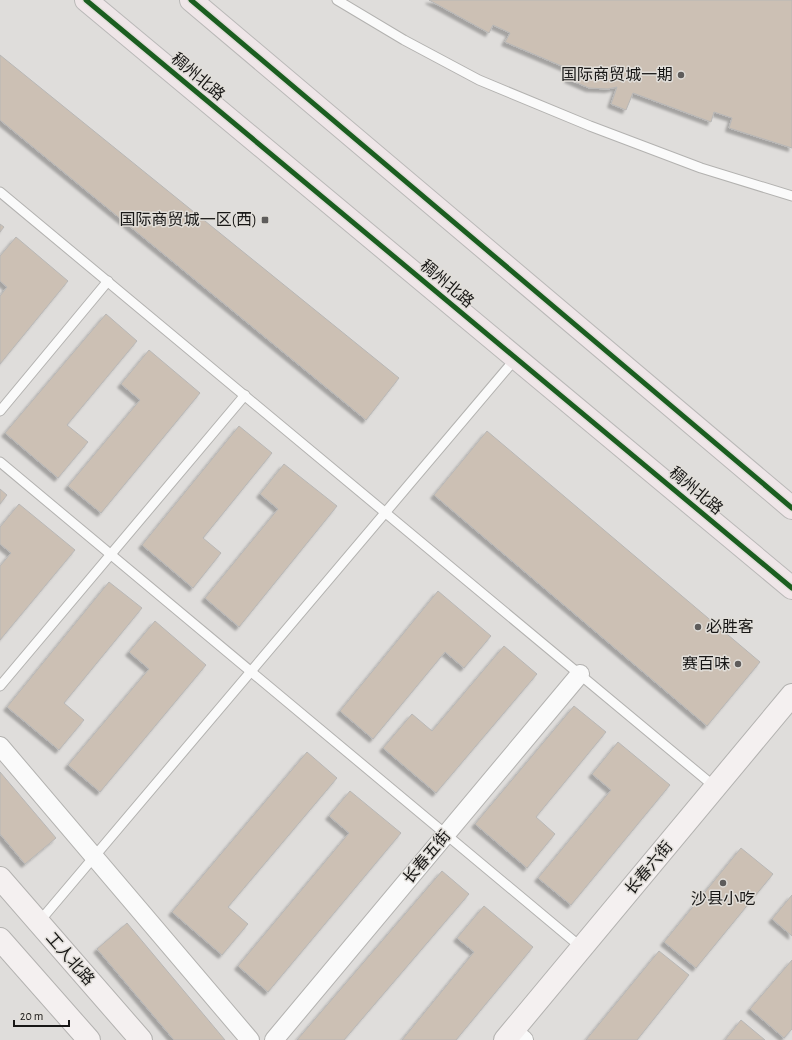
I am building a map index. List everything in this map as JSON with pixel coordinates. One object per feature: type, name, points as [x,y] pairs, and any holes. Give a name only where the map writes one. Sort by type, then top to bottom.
[{"type":"main road","name":"稠州北路","points":[[86,0],[792,588]]},
{"type":"main road","points":[[191,0],[792,508]]},
{"type":"street","name":"长春五街","points":[[274,1040],[580,674]]},
{"type":"street","name":"长春六街","points":[[514,1037],[582,948],[792,695]]},
{"type":"street","points":[[0,746],[250,1040]]},
{"type":"street","name":"工人北路","points":[[0,878],[140,1040]]},
{"type":"street","points":[[0,939],[89,1040]]},
{"type":"lane","points":[[337,0],[404,40],[480,80],[590,126],[701,168],[792,196]]},
{"type":"lane","points":[[0,192],[715,787]]},
{"type":"lane","points":[[0,411],[108,282]]},
{"type":"lane","points":[[39,922],[516,358]]},
{"type":"lane","points":[[0,686],[245,395]]},
{"type":"lane","points":[[0,462],[582,948]]},
{"type":"building","name":"国际商贸城一期","points":[[429,0],[792,0],[792,148],[729,128],[732,118],[714,112],[711,122],[633,93],[626,110],[611,104],[617,87],[608,89],[589,88],[568,79],[571,70],[505,42],[510,33],[493,25],[489,33]]},
{"type":"building","points":[[0,55],[399,378],[366,420],[0,120]]},
{"type":"building","points":[[0,224],[4,227],[0,232]]},
{"type":"building","points":[[16,237],[68,281],[0,364],[0,296],[7,287],[0,281],[0,256]]},
{"type":"building","points":[[106,314],[137,341],[67,425],[88,442],[58,478],[5,433]]},
{"type":"building","points":[[149,350],[200,393],[101,513],[68,486],[140,400],[121,384]]},
{"type":"building","points":[[239,426],[272,453],[203,538],[221,553],[193,588],[142,545]]},
{"type":"building","points":[[487,431],[760,662],[707,726],[434,495]]},
{"type":"building","points":[[284,464],[337,506],[239,627],[205,598],[278,509],[260,494]]},
{"type":"building","points":[[0,489],[7,495],[0,504]]},
{"type":"building","points":[[19,504],[75,550],[0,640],[0,566],[11,553],[0,544],[0,527]]},
{"type":"building","points":[[109,582],[142,608],[64,703],[84,720],[59,750],[7,707]]},
{"type":"building","points":[[438,591],[491,636],[464,668],[445,652],[373,739],[340,711]]},
{"type":"building","points":[[155,621],[206,665],[100,792],[68,765],[149,669],[129,652]]},
{"type":"building","points":[[504,646],[537,674],[436,793],[383,748],[412,714],[432,731]]},
{"type":"building","points":[[574,706],[606,732],[536,817],[555,834],[527,868],[475,824]]},
{"type":"building","points":[[618,742],[670,785],[571,905],[538,878],[611,790],[592,774]]},
{"type":"building","points":[[307,752],[337,778],[228,907],[248,924],[222,955],[172,912]]},
{"type":"building","points":[[0,772],[56,838],[25,864],[0,834]]},
{"type":"building","points":[[350,791],[401,833],[268,992],[238,966],[349,833],[329,816]]},
{"type":"building","points":[[741,848],[773,874],[696,968],[664,942]]},
{"type":"building","points":[[442,871],[469,894],[344,1040],[297,1040]]},
{"type":"building","points":[[792,895],[792,936],[772,919]]},
{"type":"building","points":[[484,906],[533,947],[456,1040],[402,1040],[474,952],[457,938]]},
{"type":"building","points":[[127,923],[225,1040],[174,1040],[97,949]]},
{"type":"building","points":[[659,951],[689,975],[637,1040],[586,1040]]},
{"type":"building","points":[[792,960],[792,1029],[784,1038],[750,1009]]},
{"type":"building","points":[[741,1020],[765,1040],[725,1040]]},
{"type":"cycle path","points":[[86,0],[792,588]]},
{"type":"cycle path","points":[[191,0],[792,508]]},
{"type":"place","name":"国际商贸城一期","points":[[681,75]]},
{"type":"place","name":"国际商贸城一区(西)","points":[[265,220]]},
{"type":"place","name":"必胜客","points":[[698,627]]},
{"type":"place","name":"赛百味","points":[[738,664]]},
{"type":"place","name":"沙县小吃","points":[[723,883]]}]
